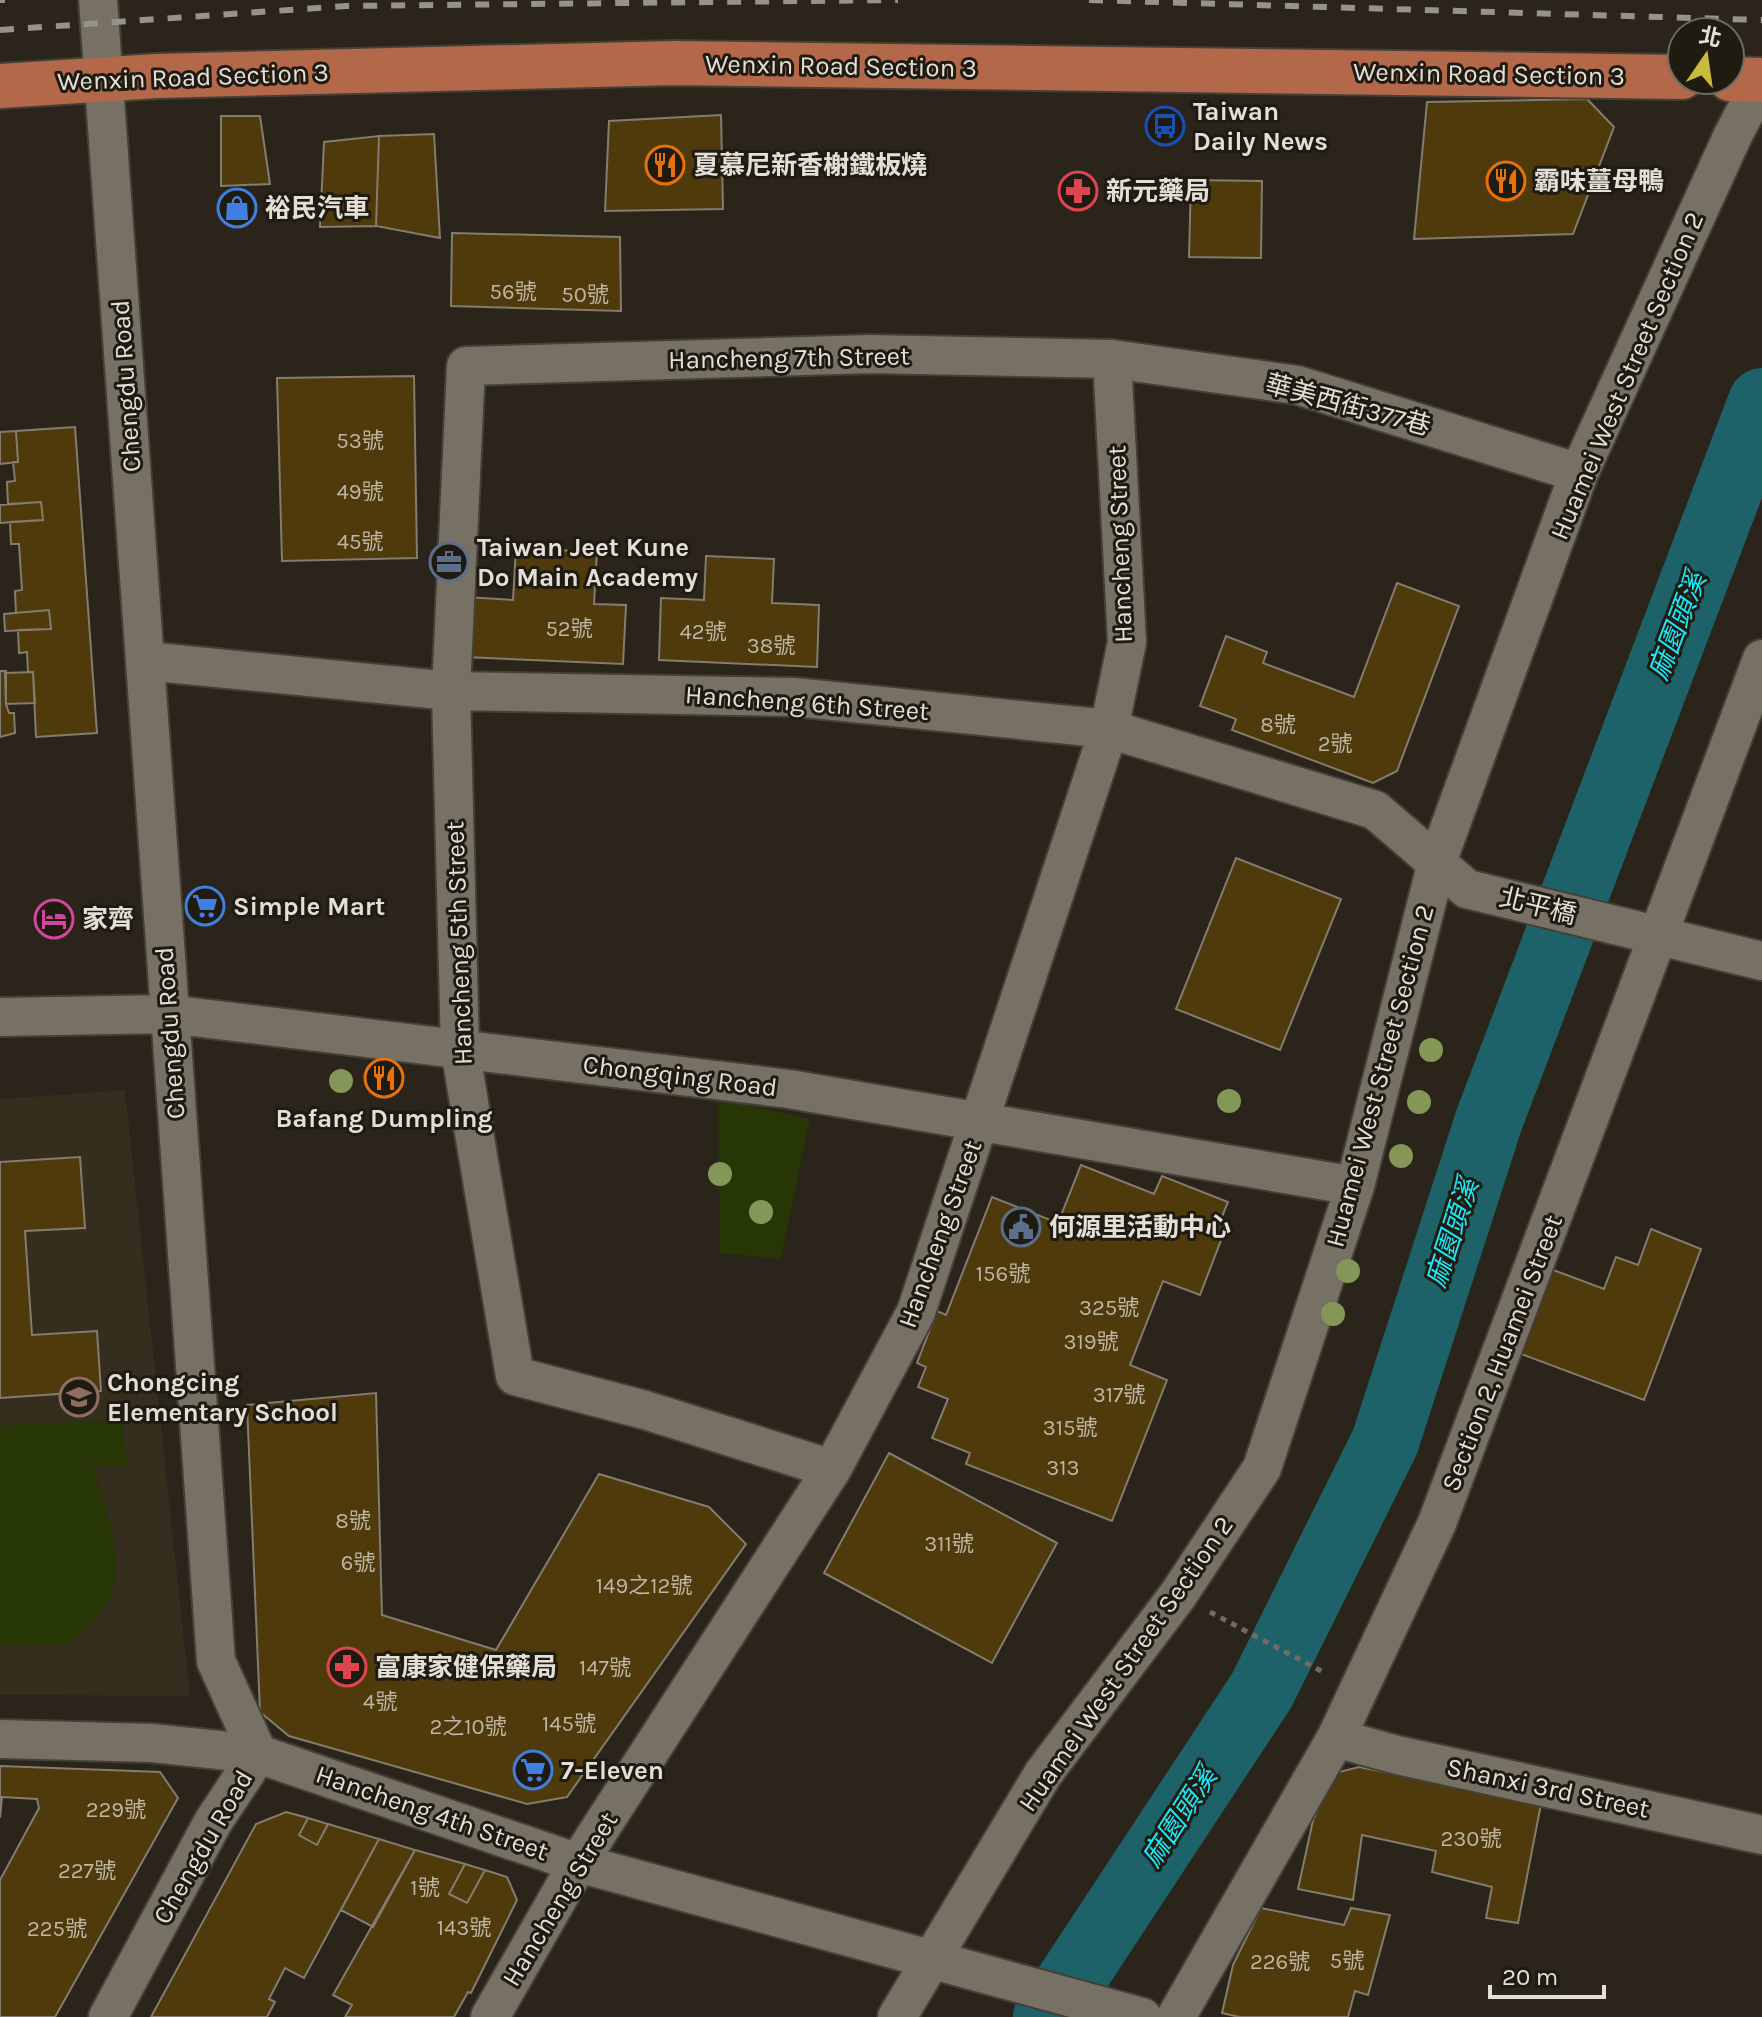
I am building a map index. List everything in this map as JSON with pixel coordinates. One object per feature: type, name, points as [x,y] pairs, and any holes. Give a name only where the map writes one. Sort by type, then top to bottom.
[{"type":"main road","name":"Wenxin Road Section 3","points":[[0,86],[105,80],[674,63],[1666,77]]},
{"type":"street","name":"Chengdu Road","points":[[98,0],[216,1661],[258,1754],[213,1822],[108,2017]]},
{"type":"street","name":"Huamei West Street Section 2","points":[[897,2017],[930,1956],[965,1910],[1043,1774],[1178,1595],[1262,1468],[1355,1186],[1437,862],[1579,473],[1733,135],[1762,80]]},
{"type":"street","name":"Hancheng 7th Street","points":[[466,366],[870,354],[1112,359]]},
{"type":"street","name":"華美西街377巷","points":[[1112,359],[1297,385],[1579,473]]},
{"type":"street","name":"Hancheng Street","points":[[490,2017],[578,1863],[832,1469],[916,1312],[1109,729],[1127,642],[1112,359]]},
{"type":"street","name":"Hancheng 5th Street","points":[[466,366],[451,691],[460,1049],[515,1376],[645,1410],[832,1469]]},
{"type":"street","name":"Section 2, Huamei Street","points":[[1176,2017],[1336,1738],[1460,1467],[1762,659]]},
{"type":"street","name":"Hancheng 6th Street","points":[[146,661],[451,691],[794,697],[1109,729],[1375,810],[1467,889]]},
{"type":"street","name":"北平橋","points":[[1467,889],[1762,961]]},
{"type":"street","name":"Chongqing Road","points":[[0,1017],[168,1014],[789,1089],[1355,1186]]},
{"type":"street","name":"Shanxi 3rd Street","points":[[1336,1738],[1397,1755],[1759,1823]]},
{"type":"street","name":"Hancheng 4th Street","points":[[0,1739],[152,1743],[258,1754],[578,1863],[930,1956],[1142,2017]]},
{"type":"path","points":[[1178,1595],[1359,1690]]},
{"type":"shaded area","name":"Chongcing Elementary School","points":[[125,1090],[190,1696],[0,1695],[0,1099]]},
{"type":"green space","points":[[718,1098],[810,1119],[781,1259],[720,1253]]},
{"type":"green space","points":[[122,1420],[127,1465],[91,1466],[108,1514],[115,1553],[113,1588],[108,1601],[95,1619],[69,1644],[0,1645],[0,1425]]},
{"type":"building","name":"霸味薑母鴨","points":[[1587,99],[1614,127],[1573,234],[1414,239],[1427,102]]},
{"type":"building","name":"夏慕尼新香榭鐵板燒","points":[[721,115],[723,209],[605,211],[609,121]]},
{"type":"building","points":[[221,116],[260,116],[270,184],[221,186]]},
{"type":"building","points":[[434,134],[440,238],[376,226],[379,136]]},
{"type":"building","points":[[379,136],[376,226],[320,227],[324,142]]},
{"type":"building","points":[[1191,180],[1262,181],[1261,258],[1189,257]]},
{"type":"building","points":[[452,233],[620,237],[621,311],[451,306]]},
{"type":"building","points":[[414,376],[417,558],[282,561],[277,378]]},
{"type":"building","points":[[75,427],[97,733],[36,737],[33,672],[28,672],[27,652],[19,653],[18,630],[51,629],[49,610],[16,613],[15,591],[22,590],[19,544],[11,544],[10,522],[43,520],[41,502],[8,504],[7,482],[15,481],[13,462],[18,462],[16,431]]},
{"type":"building","points":[[16,431],[18,462],[0,464],[0,432]]},
{"type":"building","points":[[41,502],[43,520],[0,523],[0,505]]},
{"type":"building","points":[[516,548],[597,552],[594,604],[626,605],[623,664],[464,657],[467,597],[513,600]]},
{"type":"building","points":[[706,556],[774,559],[772,603],[819,605],[817,667],[659,660],[661,598],[704,600]]},
{"type":"building","points":[[1397,583],[1459,606],[1397,771],[1373,783],[1232,730],[1236,719],[1200,706],[1226,636],[1267,652],[1263,663],[1354,697]]},
{"type":"building","points":[[49,610],[51,629],[5,631],[4,614]]},
{"type":"building","points":[[0,671],[6,671],[6,704],[9,713],[14,713],[15,733],[0,737]]},
{"type":"building","points":[[33,672],[35,703],[6,704],[5,673]]},
{"type":"building","points":[[1236,858],[1341,899],[1280,1050],[1176,1009]]},
{"type":"building","points":[[80,1157],[85,1228],[25,1231],[32,1335],[97,1331],[101,1391],[0,1398],[0,1162]]},
{"type":"building","points":[[1081,1165],[1154,1194],[1162,1176],[1228,1202],[1221,1219],[1228,1222],[1200,1295],[1163,1281],[1130,1365],[1167,1380],[1112,1521],[966,1464],[970,1453],[932,1438],[948,1399],[918,1387],[926,1367],[917,1363],[937,1311],[946,1315],[992,1197],[1058,1223]]},
{"type":"building","points":[[1651,1229],[1701,1249],[1644,1400],[1516,1352],[1548,1268],[1604,1289],[1616,1257],[1638,1265]]},
{"type":"building","points":[[376,1393],[382,1615],[496,1650],[599,1474],[709,1507],[746,1544],[567,1797],[527,1804],[289,1736],[260,1712],[247,1405]]},
{"type":"building","points":[[889,1453],[1057,1543],[992,1663],[824,1573]]},
{"type":"building","points":[[0,1766],[160,1772],[178,1798],[55,2017],[0,2017],[0,1880],[39,1808],[37,1799],[2,1797],[0,1818]]},
{"type":"building","points":[[1359,1767],[1541,1804],[1518,1923],[1486,1918],[1492,1887],[1432,1872],[1436,1851],[1362,1835],[1353,1900],[1298,1889],[1313,1820],[1335,1773]]},
{"type":"building","points":[[286,1812],[308,1818],[299,1835],[317,1845],[328,1824],[379,1839],[304,1978],[285,1968],[269,1999],[275,2002],[267,2017],[151,2017],[256,1824]]},
{"type":"building","points":[[308,1818],[328,1824],[317,1845],[299,1835]]},
{"type":"building","points":[[379,1839],[415,1850],[373,1927],[341,1910]]},
{"type":"building","points":[[415,1850],[465,1864],[449,1894],[467,1903],[485,1870],[507,1877],[517,1900],[471,1993],[468,1992],[454,2017],[345,2017],[352,2005],[333,1995]]},
{"type":"building","points":[[465,1864],[485,1870],[467,1903],[449,1894]]},
{"type":"building","points":[[1261,1908],[1344,1925],[1351,1908],[1390,1915],[1368,1995],[1355,1991],[1348,2017],[1239,2017],[1222,2013],[1233,1965]]},
{"type":"waterway","name":"麻園頭溪","points":[[1047,2017],[1262,1690],[1385,1442],[1489,1120],[1762,402]]},
{"type":"railway","points":[[0,0],[5,0]]},
{"type":"railway","points":[[0,30],[346,6],[898,0]]},
{"type":"railway","points":[[1089,0],[1762,20]]},
{"type":"place","name":"Taiwan Daily News","points":[[1165,126]]},
{"type":"place","name":"夏慕尼新香榭鐵板燒","points":[[665,165]]},
{"type":"place","name":"霸味薑母鴨","points":[[1506,181]]},
{"type":"place","name":"新元藥局","points":[[1078,191]]},
{"type":"place","name":"裕民汽車","points":[[237,208]]},
{"type":"place","name":"Taiwan Jeet Kune Do Main Academy","points":[[449,562]]},
{"type":"place","name":"Simple Mart","points":[[205,906]]},
{"type":"place","name":"家齊","points":[[54,919]]},
{"type":"place","name":"Bafang Dumpling","points":[[384,1078]]},
{"type":"place","name":"何源里活動中心","points":[[1021,1227]]},
{"type":"place","name":"Chongcing Elementary School","points":[[79,1397]]},
{"type":"place","name":"富康家健保藥局","points":[[347,1667]]},
{"type":"place","name":"7-Eleven","points":[[533,1770]]}]
